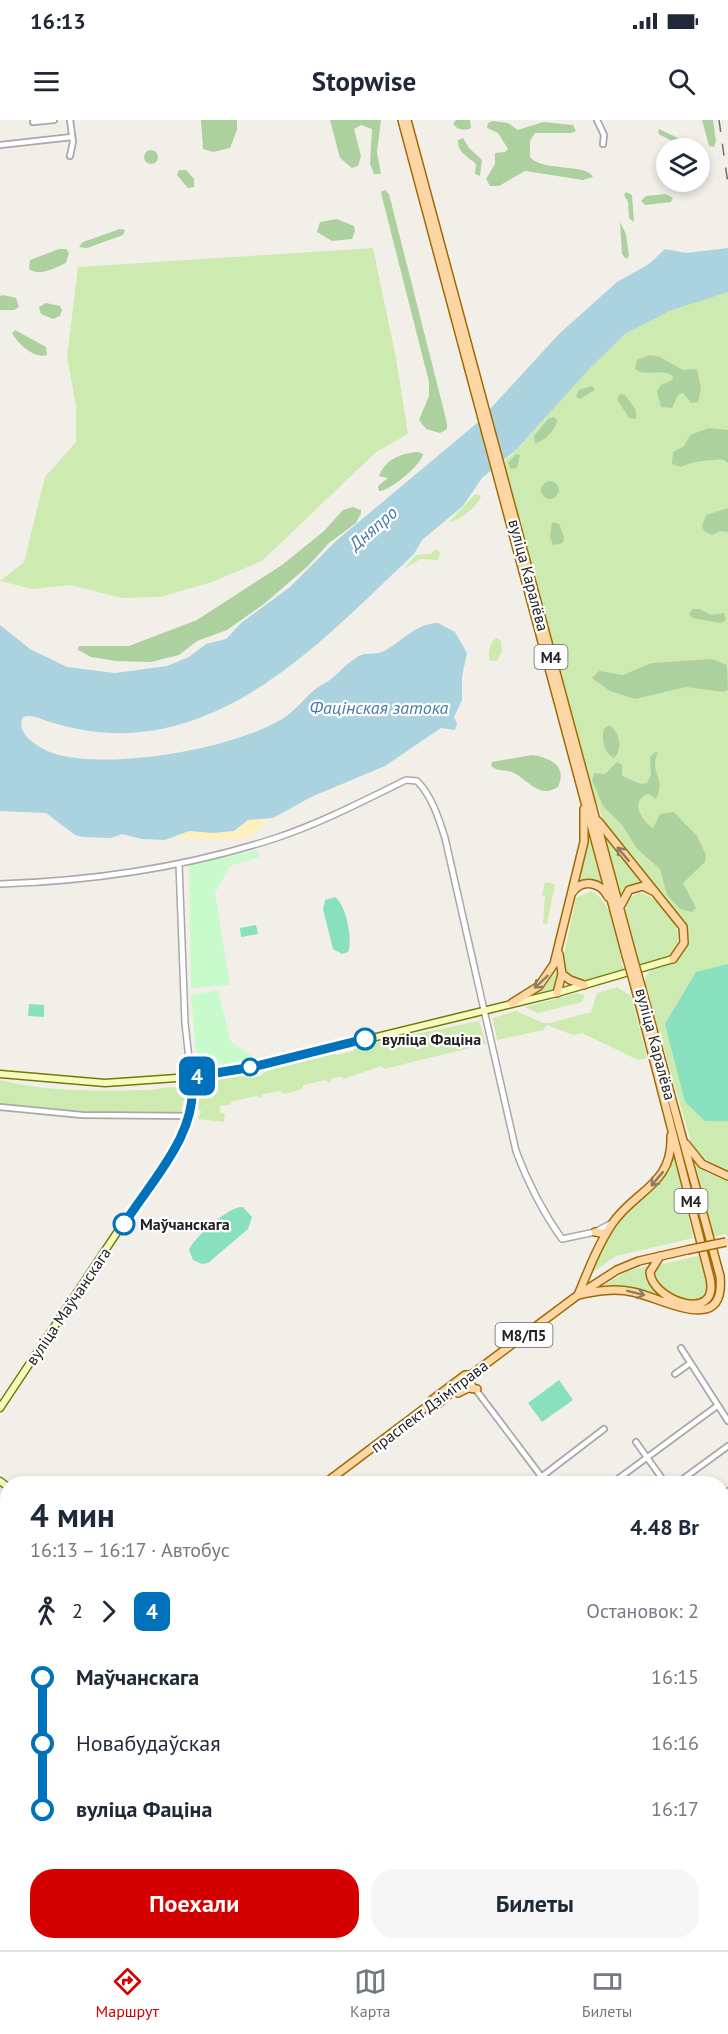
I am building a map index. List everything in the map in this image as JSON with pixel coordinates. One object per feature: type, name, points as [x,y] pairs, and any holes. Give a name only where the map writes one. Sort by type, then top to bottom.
[{"type":"main road","name":"вуліца Каралёва","points":[[402,120],[459,323]]},
{"type":"main road","name":"вуліца Каралёва","points":[[407,120],[584,801],[618,909]]},
{"type":"main road","name":"вуліца Каралёва","points":[[513,526],[594,814],[629,954],[680,1134]]},
{"type":"main road","points":[[512,1003],[539,986],[549,975],[558,951],[584,842],[584,801]]},
{"type":"main road","points":[[0,1074],[105,1083],[191,1077],[253,1067],[557,993],[673,958],[682,947],[684,932],[677,918],[610,838],[594,814]]},
{"type":"main road","points":[[570,898],[580,885],[591,883],[605,891],[618,909]]},
{"type":"main road","points":[[618,909],[629,890],[643,886],[655,892]]},
{"type":"main road","points":[[557,993],[562,974],[558,951]]},
{"type":"main road","points":[[562,974],[584,985]]},
{"type":"main road","name":"вуліца Каралёва","points":[[638,987],[671,1124]]},
{"type":"main road","name":"вуліца Маўчанскага","points":[[0,1408],[184,1132],[191,1116],[194,1092],[191,1077]]},
{"type":"main road","points":[[578,1295],[613,1222],[659,1179],[665,1169],[672,1144],[671,1124]]},
{"type":"main road","name":"М4","points":[[662,1255],[651,1267],[650,1278],[654,1286],[666,1295],[686,1303],[700,1304],[708,1299],[712,1285],[671,1124]]},
{"type":"main road","points":[[680,1134],[702,1164],[728,1176]]},
{"type":"main road","name":"М4","points":[[578,1295],[607,1289],[623,1290],[697,1311],[710,1307],[719,1299],[721,1289],[680,1134]]},
{"type":"main road","points":[[695,1220],[704,1218]]},
{"type":"main road","points":[[595,1232],[601,1233],[604,1237]]},
{"type":"main road","name":"праспект Дзімітрава","points":[[335,1476],[425,1408],[432,1400],[468,1377],[578,1295],[617,1270],[662,1255],[727,1241]]},
{"type":"main road","points":[[438,1404],[468,1377]]},
{"type":"main road","points":[[425,1408],[444,1403],[466,1388],[477,1389]]},
{"type":"street","points":[[33,122],[54,120]]},
{"type":"street","points":[[70,120],[72,137],[70,156]]},
{"type":"street","points":[[597,120],[604,135],[603,144]]},
{"type":"street","points":[[0,145],[72,137]]},
{"type":"street","points":[[0,884],[77,880],[178,864],[278,837],[339,812],[406,780],[417,781],[424,788],[439,818],[454,873],[516,1151],[539,1207],[562,1239],[595,1232],[613,1222]]},
{"type":"street","points":[[178,864],[185,1023],[191,1077]]},
{"type":"street","points":[[0,1107],[82,1115],[191,1116]]},
{"type":"street","points":[[681,1348],[689,1364],[728,1421]]},
{"type":"street","points":[[675,1374],[689,1364]]},
{"type":"street","points":[[468,1377],[542,1476],[604,1429]]},
{"type":"street","points":[[622,1476],[717,1406]]},
{"type":"street","points":[[636,1442],[660,1476]]},
{"type":"street","points":[[687,1476],[728,1446]]},
{"type":"green space","points":[[201,120],[237,120],[237,130],[230,148],[213,152],[203,149]]},
{"type":"green space","points":[[330,120],[381,120],[377,152],[381,174],[374,174],[370,164],[372,129],[361,125],[354,129],[361,156],[358,166],[352,168],[340,158]]},
{"type":"green space","points":[[456,120],[470,120],[471,128],[464,130],[457,128],[453,124]]},
{"type":"green space","points":[[702,120],[713,120],[716,141],[714,147],[710,146],[710,138],[707,138]]},
{"type":"green space","points":[[493,121],[508,123],[518,130],[543,122],[573,125],[576,131],[571,133],[535,133],[530,141],[530,157],[544,164],[582,170],[593,177],[583,180],[525,171],[499,186],[490,186],[486,179],[495,164],[495,153],[505,152],[508,149],[498,133],[487,128],[488,123]]},
{"type":"green space","points":[[659,129],[678,138],[666,138],[658,132]]},
{"type":"green space","points":[[463,138],[469,148],[482,160],[480,176],[475,174],[476,164],[459,148],[458,140]]},
{"type":"green space","points":[[148,150],[154,150],[158,157],[154,164],[148,164],[144,160],[144,154]]},
{"type":"green space","points":[[179,170],[186,170],[194,179],[194,187],[188,188],[177,175]]},
{"type":"green space","points":[[385,190],[389,194],[447,423],[447,429],[440,433],[426,429],[419,420],[429,396],[429,382],[382,197],[381,192]]},
{"type":"green space","points":[[626,192],[632,195],[634,222],[629,218],[628,202],[624,195]]},
{"type":"green space","points":[[666,194],[673,198],[671,202],[645,205],[641,201],[646,196]]},
{"type":"green space","points":[[337,219],[354,226],[352,239],[332,241],[317,232],[320,222]]},
{"type":"green space","points":[[620,222],[626,234],[629,256],[626,259],[622,254]]},
{"type":"green space","points":[[120,229],[125,230],[123,235],[87,248],[79,247],[83,242]]},
{"type":"green space","points":[[373,248],[396,358],[408,434],[376,452],[262,561],[212,582],[160,597],[122,598],[70,585],[32,589],[0,581],[24,562],[45,477],[76,442],[76,406],[67,357],[78,267]]},
{"type":"green space","points":[[59,249],[66,249],[69,253],[66,263],[42,272],[29,269],[30,260]]},
{"type":"green space","points":[[728,292],[728,1171],[703,1158],[691,1142],[645,984],[652,970],[683,953],[687,945],[688,933],[607,829],[587,778],[504,462],[593,363],[625,334],[661,313]]},
{"type":"green space","points":[[0,296],[16,298],[19,307],[14,310],[0,310]]},
{"type":"green space","points":[[46,303],[60,306],[62,310],[60,316],[53,319],[41,314],[39,307]]},
{"type":"green space","points":[[15,330],[46,347],[47,355],[37,355],[27,350],[12,333]]},
{"type":"green space","points":[[650,355],[660,357],[683,370],[697,369],[701,389],[698,402],[691,403],[683,393],[678,395],[672,408],[661,407],[657,391],[661,385],[672,380],[673,376],[664,372],[644,373],[635,369],[637,360]]},
{"type":"green space","points":[[592,386],[595,390],[580,399],[576,397],[579,390]]},
{"type":"green space","points":[[620,394],[625,395],[636,410],[636,419],[629,418],[617,399]]},
{"type":"green space","points":[[554,417],[557,420],[552,431],[546,438],[535,443],[534,436],[548,419]]},
{"type":"green space","points":[[709,428],[728,430],[728,463],[722,459],[696,462],[681,467],[672,464],[673,452],[684,446],[690,435]]},
{"type":"green space","points":[[418,452],[423,454],[411,470],[390,487],[379,491],[378,486],[388,478],[379,476],[390,461]]},
{"type":"green space","points":[[516,454],[520,455],[517,468],[511,469],[508,463]]},
{"type":"green space","points":[[550,481],[556,484],[559,490],[556,496],[550,499],[544,496],[541,490],[544,484]]},
{"type":"green space","points":[[475,494],[481,496],[473,508],[458,519],[449,522]]},
{"type":"green space","points":[[353,507],[361,510],[356,523],[329,543],[308,566],[264,604],[227,630],[197,641],[179,655],[151,662],[116,661],[91,657],[78,650],[79,646],[129,646],[197,620],[282,565],[324,531],[343,510]]},
{"type":"green space","points":[[728,508],[728,532],[720,531],[712,535],[704,531],[702,526],[706,515]]},
{"type":"green space","points":[[552,522],[559,524],[564,537],[563,543],[553,545],[550,538]]},
{"type":"green space","points":[[436,549],[440,553],[438,560],[420,559],[404,569],[416,555],[430,554]]},
{"type":"green space","points":[[693,609],[700,609],[711,615],[724,613],[726,620],[721,623],[692,618],[689,613]]},
{"type":"green space","points":[[497,638],[501,641],[502,652],[497,661],[490,661],[490,648]]},
{"type":"green space","points":[[712,659],[727,665],[728,690],[724,692],[686,687],[635,699],[610,691],[592,678],[599,671],[623,675],[652,663]]},
{"type":"green space","points":[[609,725],[616,732],[619,741],[619,750],[614,758],[608,753],[603,742],[604,729]]},
{"type":"green space","points":[[655,752],[658,753],[655,765],[660,785],[659,791],[656,799],[649,794],[643,797],[638,805],[639,810],[644,820],[653,828],[660,814],[674,812],[697,836],[706,855],[705,862],[683,883],[696,908],[692,912],[680,909],[667,895],[660,869],[637,849],[622,825],[603,806],[592,780],[594,773],[605,774],[617,762],[622,765],[622,776],[641,784],[647,783],[651,775],[650,757]]},
{"type":"green space","points":[[532,755],[550,760],[559,768],[561,773],[558,787],[546,791],[540,790],[514,773],[491,766],[492,762]]},
{"type":"green space","points":[[589,830],[605,887],[596,882],[577,885]]},
{"type":"green space","points":[[601,830],[646,885],[628,889],[622,894],[619,892]]},
{"type":"green space","points":[[258,850],[259,857],[230,866],[215,893],[230,985],[191,988],[189,865]]},
{"type":"green space","points":[[545,882],[555,884],[547,924],[543,923],[545,896],[542,895]]},
{"type":"green space","points":[[591,891],[599,897],[610,915],[624,970],[583,981],[566,972],[562,964],[576,898]]},
{"type":"green space","points":[[637,893],[645,894],[662,906],[675,924],[678,934],[678,944],[671,955],[639,966],[625,911],[627,900]]},
{"type":"green space","points":[[335,897],[345,914],[350,939],[348,952],[342,954],[333,949],[323,909],[325,900]]},
{"type":"green space","points":[[256,925],[258,934],[241,937],[240,928]]},
{"type":"green space","points":[[728,964],[728,1121],[705,1121],[685,1102],[665,1024],[696,972]]},
{"type":"green space","points":[[555,972],[559,973],[556,989],[534,994],[543,987]]},
{"type":"green space","points":[[617,987],[631,996],[647,1058],[638,1060],[582,1033],[573,1035],[547,1025],[543,1030],[497,1040],[493,1018],[516,1011],[543,1023],[550,1023],[591,1012],[597,993]]},
{"type":"green space","points":[[218,990],[231,1042],[256,1059],[202,1067],[197,1062],[191,995]]},
{"type":"green space","points":[[577,993],[585,995],[582,1002],[538,1013],[525,1007]]},
{"type":"green space","points":[[29,1004],[44,1005],[44,1017],[28,1016]]},
{"type":"green space","points":[[479,1021],[486,1044],[384,1069],[381,1066],[344,1079],[332,1078],[330,1083],[325,1080],[303,1085],[302,1089],[284,1094],[280,1091],[263,1094],[261,1098],[256,1096],[233,1101],[229,1105],[220,1106],[220,1112],[225,1114],[224,1122],[198,1119],[201,1111],[198,1108],[200,1090],[208,1080],[238,1075],[251,1078],[260,1076],[270,1068],[335,1052],[336,1055],[354,1051],[354,1048],[363,1045]]},
{"type":"green space","points":[[0,1080],[35,1087],[72,1090],[145,1090],[177,1087],[186,1091],[181,1112],[102,1115],[0,1105]]},
{"type":"green space","points":[[674,1150],[693,1238],[616,1256],[589,1275],[615,1223],[671,1159]]},
{"type":"green space","points":[[690,1157],[707,1173],[728,1181],[728,1237],[726,1234],[712,1237]]},
{"type":"green space","points":[[243,1207],[252,1217],[248,1229],[208,1263],[202,1264],[193,1260],[189,1250],[197,1238],[221,1217]]},
{"type":"green space","points":[[702,1255],[709,1287],[705,1297],[695,1303],[674,1297],[655,1285],[653,1272],[658,1265]]},
{"type":"green space","points":[[647,1266],[650,1286],[665,1299],[634,1289],[602,1286],[628,1271]]},
{"type":"green space","points":[[559,1380],[573,1400],[542,1422],[528,1403]]},
{"type":"sand","points":[[251,819],[266,820],[261,828],[245,837],[225,840],[177,837],[191,832],[228,832],[237,829]]},
{"type":"water","points":[[728,248],[728,292],[669,311],[625,334],[590,368],[517,449],[482,478],[463,506],[422,540],[414,554],[352,613],[286,669],[250,693],[212,713],[173,726],[130,733],[101,732],[64,726],[31,716],[23,717],[21,724],[26,736],[46,750],[83,759],[141,758],[204,747],[260,730],[282,719],[355,658],[382,652],[422,626],[438,623],[455,632],[467,653],[462,677],[462,700],[454,717],[457,724],[455,730],[441,728],[385,766],[311,797],[273,818],[248,820],[234,831],[213,833],[189,831],[165,840],[142,839],[122,834],[111,838],[83,837],[75,835],[46,813],[0,811],[0,625],[30,649],[67,667],[115,673],[167,666],[189,657],[206,644],[226,639],[241,623],[290,587],[336,541],[477,423],[560,333],[617,282],[649,264],[665,249],[686,253]]},
{"type":"railway","points":[[719,120],[728,184]]},
{"type":"bus line","name":"4","points":[[124,1224],[188,1124],[194,1092],[191,1077],[253,1067],[365,1039]]},
{"type":"place","name":"вуліца Фаціна","points":[[365,1039]]},
{"type":"place","name":"Маўчанскага","points":[[124,1224]]},
{"type":"water label","name":"Дняпро","points":[[373,528]]},
{"type":"water label","name":"Фацінская затока","points":[[379,707]]}]
